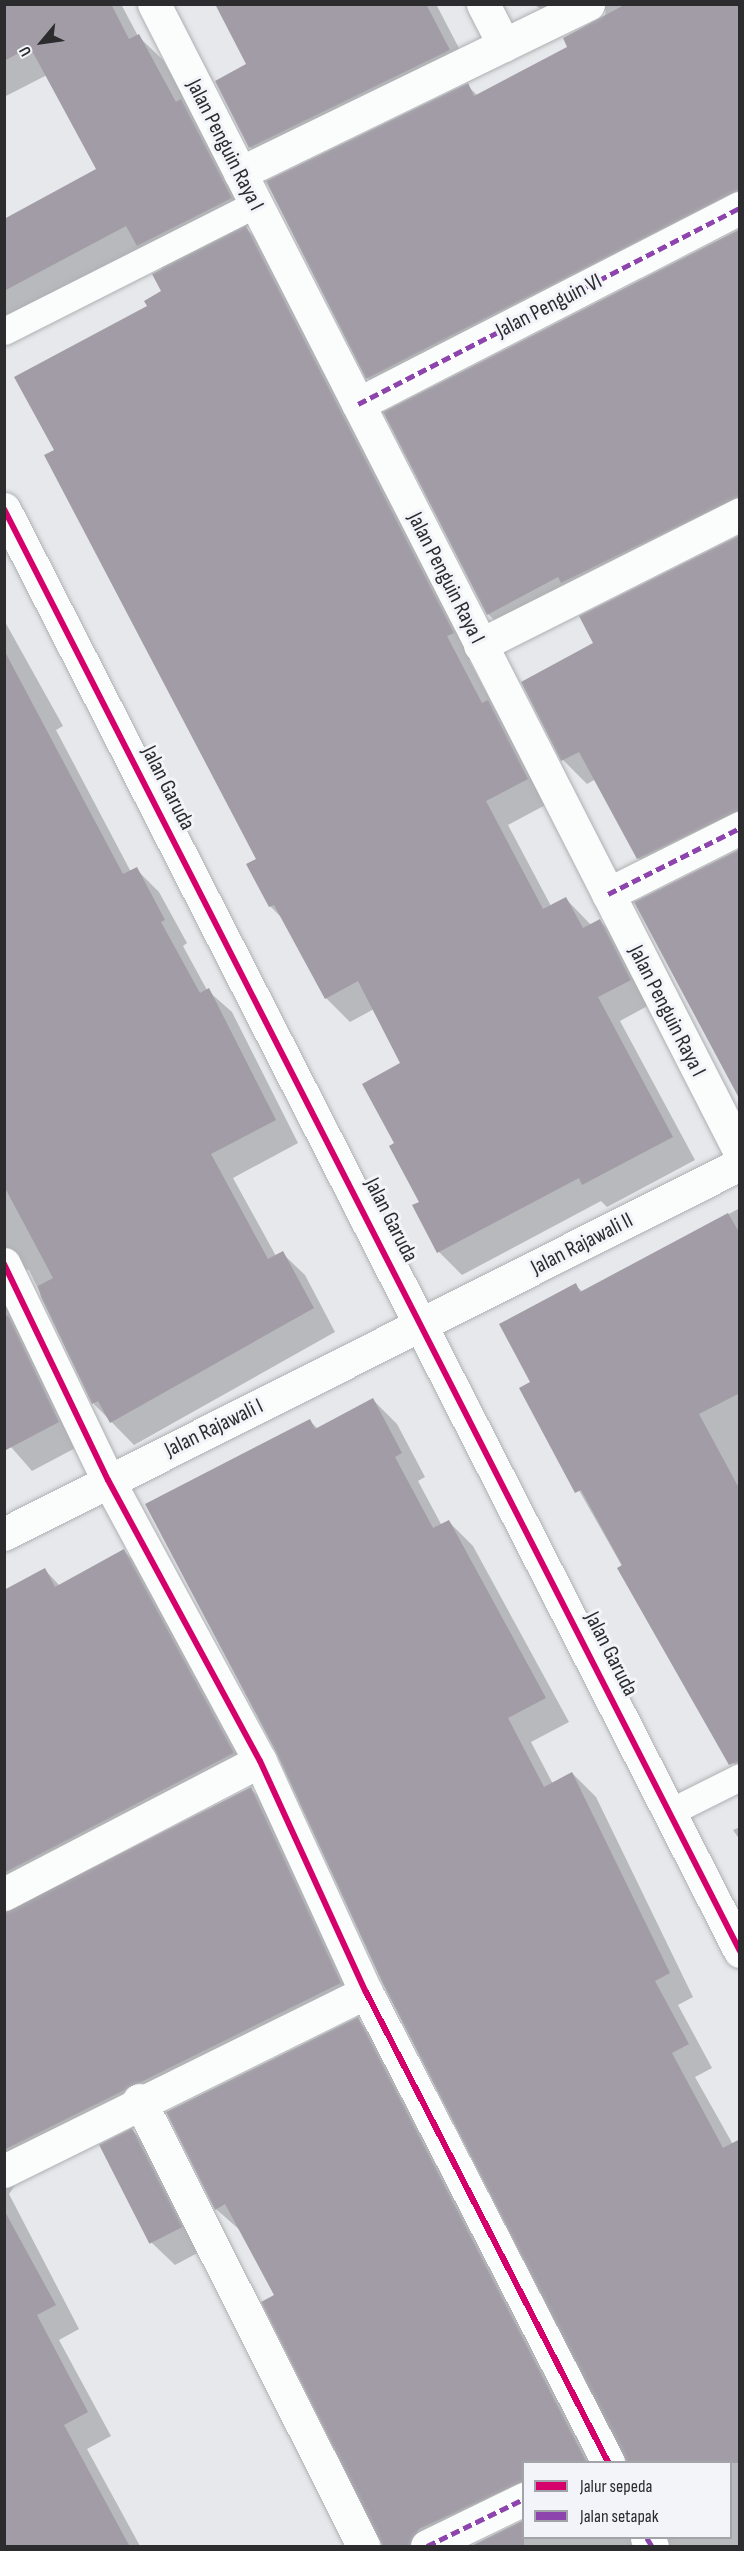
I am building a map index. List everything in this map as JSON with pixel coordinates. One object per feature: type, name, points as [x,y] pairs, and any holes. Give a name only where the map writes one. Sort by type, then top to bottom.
[{"type":"street","name":"Jalan Penguin Raya I","points":[[154,4],[740,1152]]},
{"type":"street","points":[[483,4],[504,45]]},
{"type":"street","points":[[240,173],[588,4]]},
{"type":"street","name":"Jalan Penguin VI","points":[[358,404],[740,208]]},
{"type":"street","name":"Jalan Garuda","points":[[4,509],[424,1324],[740,1951]]},
{"type":"street","points":[[480,645],[740,514]]},
{"type":"street","points":[[608,894],[740,828]]},
{"type":"street","name":"Jalan Rajawali II","points":[[424,1324],[740,1164]]},
{"type":"street","points":[[4,1264],[108,1480],[260,1761],[366,1992],[604,2461]]},
{"type":"street","name":"Jalan Rajawali I","points":[[4,1534],[424,1324]]},
{"type":"street","points":[[4,1894],[260,1761]]},
{"type":"street","points":[[4,2171],[139,2100],[366,1992]]},
{"type":"street","points":[[139,2100],[363,2547]]},
{"type":"street","points":[[427,2547],[522,2500]]},
{"type":"lane","points":[[4,331],[255,204]]},
{"type":"lane","points":[[670,1812],[740,1777]]},
{"type":"building","points":[[4,4],[111,4],[129,39],[139,34],[176,102],[181,99],[232,198],[137,246],[126,226],[4,291],[4,219],[96,169],[30,47],[4,61]]},
{"type":"building","points":[[215,4],[426,4],[450,50],[249,148],[215,81],[246,64]]},
{"type":"building","points":[[626,4],[740,4],[740,189],[366,379],[266,181],[468,83],[474,96],[567,47],[563,38]]},
{"type":"building","points":[[246,226],[454,633],[447,636],[482,703],[488,700],[528,779],[486,801],[543,909],[566,897],[583,928],[600,919],[631,980],[598,997],[673,1137],[582,1185],[579,1178],[437,1253],[412,1205],[419,1202],[389,1146],[394,1143],[362,1084],[400,1063],[358,981],[325,999],[274,905],[269,907],[246,864],[256,859],[44,455],[54,450],[14,377],[147,306],[144,301],[161,291],[152,274]]},
{"type":"building","points":[[740,229],[740,496],[561,583],[558,577],[487,615],[383,412]]},
{"type":"building","points":[[740,535],[740,810],[637,859],[579,752],[561,761],[521,682],[593,643],[579,616]]},
{"type":"building","points":[[4,650],[123,874],[137,867],[165,920],[161,922],[200,993],[209,988],[276,1120],[211,1154],[268,1259],[283,1251],[314,1308],[110,1423],[98,1401],[92,1404],[41,1297],[38,1286],[53,1278],[4,1186]]},
{"type":"building","points":[[740,849],[740,1100],[634,902]]},
{"type":"building","points":[[728,1213],[740,1234],[740,1393],[699,1414],[740,1490],[740,1761],[729,1765],[617,1568],[622,1565],[581,1490],[575,1493],[519,1388],[530,1382],[499,1324],[576,1283],[580,1292]]},
{"type":"building","points":[[8,1315],[59,1422],[4,1451],[4,1317]]},
{"type":"building","points":[[373,1398],[402,1453],[395,1457],[433,1528],[449,1520],[546,1698],[508,1718],[544,1787],[572,1772],[670,1973],[655,1981],[689,2044],[672,2053],[723,2148],[740,2139],[740,2463],[732,2463],[732,2461],[626,2461],[383,1984],[276,1752],[145,1504],[310,1419],[315,1429]]},
{"type":"building","points":[[124,1549],[234,1753],[4,1873],[4,1590],[45,1568],[55,1587]]},
{"type":"building","points":[[251,1787],[341,1983],[4,2150],[4,1913]]},
{"type":"building","points":[[358,2017],[586,2461],[522,2461],[522,2482],[419,2529],[409,2547],[383,2547],[261,2302],[274,2295],[225,2204],[215,2210],[166,2112]]},
{"type":"building","points":[[132,2128],[182,2227],[149,2244],[99,2145]]},
{"type":"building","points":[[4,2210],[56,2305],[37,2315],[88,2412],[64,2425],[130,2547],[4,2547]]},
{"type":"building","points":[[522,2521],[524,2547],[469,2547]]},
{"type":"marked path","points":[[358,404],[740,208]]},
{"type":"marked path","points":[[608,894],[740,828]]},
{"type":"marked path","points":[[427,2546],[522,2500]]},
{"type":"marked path","points":[[648,2539],[652,2546]]},
{"type":"cycle path","points":[[4,509],[740,1951]]},
{"type":"cycle path","points":[[4,1264],[108,1480],[260,1761],[366,1992],[607,2461]]}]
